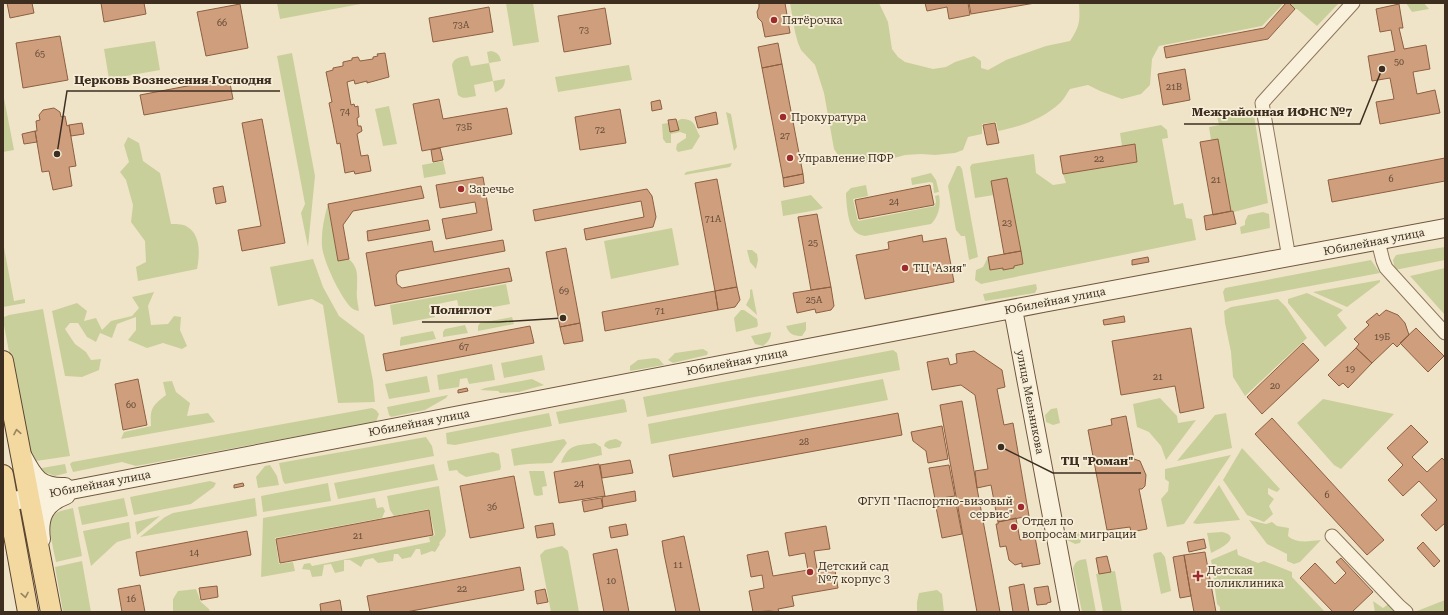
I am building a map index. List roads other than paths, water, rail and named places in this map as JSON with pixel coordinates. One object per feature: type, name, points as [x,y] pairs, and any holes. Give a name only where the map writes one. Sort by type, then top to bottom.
[{"type":"main road","name":"Юбилейная улица","points":[[6,502],[1013,309],[1445,228]]},
{"type":"main road","name":"улица Мельникова","points":[[1013,309],[1070,612]]},
{"type":"main road","points":[[3,361],[51,612]]},
{"type":"main road","points":[[20,452],[37,481],[46,486],[56,488],[88,486]]},
{"type":"main road","points":[[3,475],[9,532],[21,571],[28,612]]},
{"type":"main road","points":[[44,574],[40,532],[41,517],[49,504],[58,498],[88,486]]},
{"type":"main road","points":[[9,532],[23,521],[31,527],[36,534]]},
{"type":"street","points":[[1289,258],[1262,103],[1353,3]]},
{"type":"street","points":[[1378,241],[1382,261],[1386,268],[1445,333]]},
{"type":"street","points":[[1332,536],[1406,612]]},
{"type":"place","name":"Пятёрочка","points":[[774,20]]},
{"type":"place","name":"Межрайонная ИФНС №7","points":[[1382,69]]},
{"type":"place","name":"Прокуратура","points":[[783,117]]},
{"type":"place","name":"Церковь Вознесения Господня","points":[[57,154]]},
{"type":"place","name":"Управление ПФР","points":[[790,158]]},
{"type":"place","name":"Заречье","points":[[461,189]]},
{"type":"place","name":"ТЦ \"Азия\"","points":[[905,268]]},
{"type":"place","name":"Полиглот","points":[[563,318]]},
{"type":"place","name":"ТЦ \"Роман\"","points":[[1001,447]]},
{"type":"place","name":"ФГУП \"Паспортно-визовый сервис\"","points":[[1021,507]]},
{"type":"place","name":"Отдел по вопросам миграции","points":[[1014,527]]},
{"type":"place","name":"Детский сад №7 корпус 3","points":[[810,572]]},
{"type":"place","name":"Детская поликлиника","points":[[1198,576]]}]
